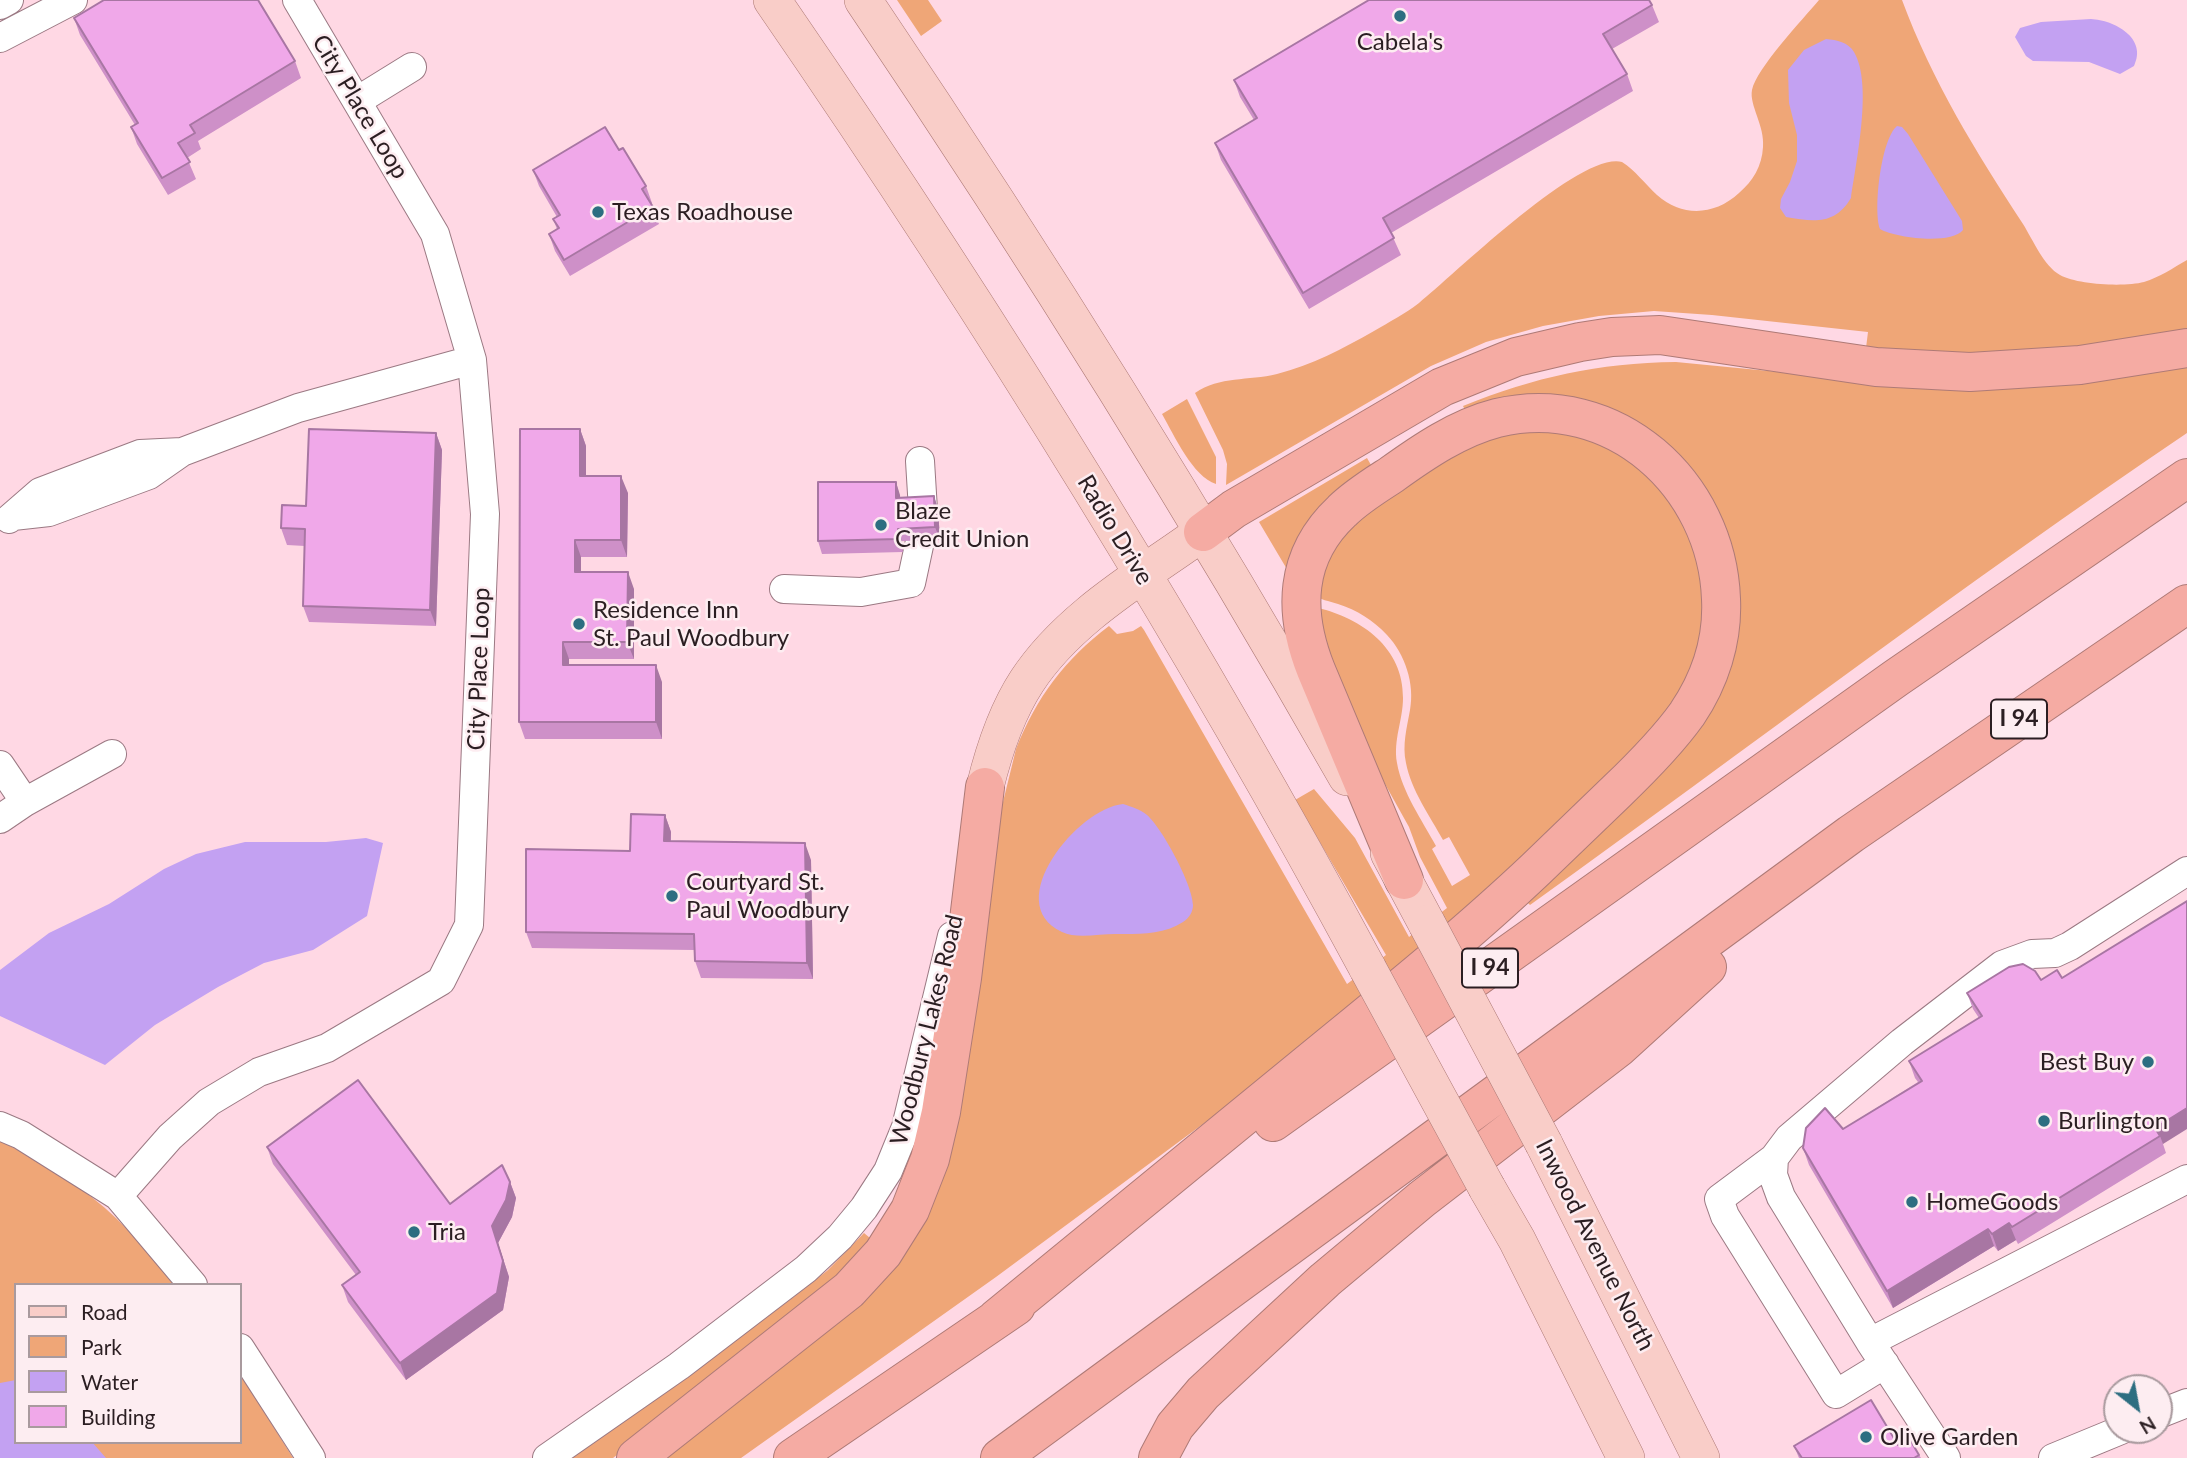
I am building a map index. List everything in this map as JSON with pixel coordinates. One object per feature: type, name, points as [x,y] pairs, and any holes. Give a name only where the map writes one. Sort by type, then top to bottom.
[{"type":"highway","points":[[1203,531],[1234,509],[1442,387],[1516,357],[1573,343],[1612,337],[1660,335],[1875,367],[1970,372],[2080,365],[2187,348]]},
{"type":"highway","points":[[996,1320],[1456,942],[1584,824],[1643,765],[1682,720],[1705,681],[1718,642],[1722,606],[1717,561],[1703,521],[1678,481],[1649,453],[1616,432],[1576,417],[1548,413],[1507,416],[1473,426],[1427,451],[1356,498],[1334,519],[1312,551],[1306,565],[1300,600],[1301,622],[1307,646],[1404,880]]},
{"type":"highway","name":"I 94","points":[[793,1458],[996,1320],[1907,670],[2187,478]]},
{"type":"highway","name":"I 94","points":[[1000,1458],[1851,834],[2187,604]]},
{"type":"highway","points":[[636,1458],[849,1290],[883,1253],[910,1210],[930,1158],[940,1112],[962,978],[985,787]]},
{"type":"highway","points":[[1158,1458],[1175,1426],[1203,1393],[1305,1298],[1422,1199],[1618,1048],[1851,834]]},
{"type":"main road","name":"Radio Drive","points":[[772,0],[934,242],[1142,576],[1267,790],[1517,1240],[1626,1458]]},
{"type":"main road","points":[[863,0],[1035,260],[1203,531],[1404,880]]},
{"type":"main road","name":"Woodbury Lakes Road","points":[[985,787],[1002,730],[1028,679],[1054,648],[1081,622],[1203,531]]},
{"type":"main road","name":"Inwood Avenue North","points":[[1404,880],[1544,1144],[1702,1458]]},
{"type":"street","points":[[0,5],[9,0]]},
{"type":"street","points":[[0,38],[73,0]]},
{"type":"street","name":"City Place Loop","points":[[118,1196],[170,1137],[209,1102],[259,1072],[327,1048],[441,981],[469,925],[485,514],[472,360],[435,234],[297,0]]},
{"type":"street","points":[[356,101],[412,67]]},
{"type":"street","points":[[7,520],[49,512],[149,475],[182,452],[298,408],[472,360]]},
{"type":"street","points":[[920,461],[923,510]]},
{"type":"street","points":[[784,590],[861,592],[911,583],[919,541]]},
{"type":"street","points":[[0,819],[25,802],[112,754]]},
{"type":"street","points":[[0,765],[25,802]]},
{"type":"street","name":"Woodbury Lakes Road","points":[[547,1458],[679,1366],[806,1269],[840,1237],[876,1191],[893,1160],[910,1114],[985,787]]},
{"type":"street","points":[[2187,871],[2070,946],[2055,953],[2032,954],[2002,965],[1892,1051],[1789,1138],[1774,1157],[1719,1199],[1726,1216],[1836,1394],[1877,1353],[2187,1179]]},
{"type":"street","points":[[0,1126],[21,1135],[118,1196],[191,1283]]},
{"type":"street","points":[[1774,1157],[1773,1175],[1781,1197],[1877,1353],[1946,1458]]},
{"type":"street","points":[[242,1351],[311,1458]]},
{"type":"street","points":[[2068,1455],[2103,1438]]},
{"type":"green space","points":[[897,0],[928,0],[942,21],[921,36]]},
{"type":"green space","points":[[1819,0],[1902,0],[1927,59],[1956,115],[2039,252],[2054,271],[2078,281],[2136,284],[2150,280],[2187,260],[2187,332],[2013,355],[1866,348],[1868,332],[1712,315],[1654,311],[1599,316],[1543,326],[1486,342],[1431,366],[1226,485],[1227,464],[1223,450],[1195,393],[1214,384],[1277,374],[1302,366],[1374,331],[1419,303],[1549,194],[1578,175],[1603,164],[1622,162],[1657,195],[1687,210],[1709,210],[1739,193],[1756,173],[1762,154],[1762,131],[1752,96],[1755,81],[1781,44]]},
{"type":"green space","points":[[1676,362],[1779,372],[2187,363],[2187,433],[1938,607],[1530,905],[1523,898],[1722,669],[1672,458],[1465,410],[1463,406],[1516,387],[1567,374],[1620,365]]},
{"type":"green space","points":[[1187,399],[1216,457],[1216,484],[1192,464],[1162,414]]},
{"type":"green space","points":[[1551,426],[1636,459],[1693,531],[1707,623],[1678,704],[1575,814],[1276,1070],[996,1277],[741,1458],[655,1458],[890,1263],[1016,749],[1033,713],[1053,681],[1079,652],[1109,626],[1117,634],[1133,631],[1141,626],[1144,630],[1347,984],[1386,955],[1295,800],[1314,789],[1355,838],[1409,937],[1447,908],[1420,857],[1409,827],[1366,750],[1326,664],[1318,608],[1350,619],[1364,628],[1388,650],[1396,664],[1403,698],[1396,746],[1397,763],[1403,785],[1436,846],[1432,849],[1452,886],[1470,875],[1449,837],[1443,840],[1416,793],[1408,773],[1405,743],[1411,690],[1404,660],[1382,630],[1370,620],[1352,609],[1313,594],[1344,529],[1467,443]]},
{"type":"green space","points":[[1367,458],[1375,472],[1291,576],[1259,522]]},
{"type":"green space","points":[[0,1141],[31,1157],[91,1196],[132,1235],[172,1283],[14,1283],[14,1444],[242,1444],[242,1376],[293,1458],[0,1458]]},
{"type":"green space","points":[[864,1233],[876,1243],[767,1338],[613,1458],[567,1458],[791,1299],[828,1270]]},
{"type":"water","points":[[2091,19],[2118,27],[2133,39],[2137,56],[2134,66],[2120,74],[2089,62],[2033,61],[2026,56],[2015,37],[2020,28],[2041,22]]},
{"type":"water","points":[[1826,39],[1849,46],[1860,66],[1862,124],[1851,198],[1838,213],[1823,220],[1786,217],[1780,208],[1781,199],[1797,161],[1797,135],[1789,103],[1788,70],[1804,50]]},
{"type":"water","points":[[1897,126],[1902,127],[1908,134],[1962,221],[1963,230],[1957,235],[1935,239],[1898,235],[1880,229],[1877,207],[1880,175],[1891,133]]},
{"type":"water","points":[[1123,804],[1136,808],[1153,822],[1176,857],[1192,896],[1193,905],[1189,917],[1175,926],[1150,933],[1081,936],[1062,932],[1045,918],[1039,900],[1042,880],[1052,859],[1086,822],[1105,809]]},
{"type":"water","points":[[366,838],[383,843],[367,916],[313,950],[264,963],[218,987],[155,1025],[105,1065],[0,1016],[0,970],[49,933],[109,904],[164,869],[196,854],[245,842],[326,842]]},
{"type":"water","points":[[14,1380],[14,1444],[94,1444],[106,1458],[0,1458],[0,1383]]},
{"type":"building","points":[[104,0],[258,0],[295,61],[190,125],[195,133],[178,143],[190,162],[162,178],[131,127],[138,123],[74,18]]},
{"type":"building","points":[[1369,0],[1649,0],[1652,5],[1603,34],[1627,74],[1383,218],[1394,238],[1303,293],[1215,143],[1257,118],[1234,80]]},
{"type":"building","points":[[605,127],[619,150],[623,148],[646,186],[642,189],[653,207],[564,260],[549,234],[559,228],[553,219],[560,215],[533,170]]},
{"type":"building","points":[[309,429],[436,433],[430,610],[303,606],[305,529],[281,528],[282,505],[306,506]]},
{"type":"building","name":"Residence Inn St. Paul Woodbury","points":[[520,429],[580,429],[580,476],[621,476],[621,540],[575,540],[575,572],[628,572],[627,642],[563,642],[563,665],[656,665],[656,722],[519,722]]},
{"type":"building","name":"Blaze Credit Union","points":[[818,482],[896,482],[896,498],[934,496],[935,527],[898,529],[898,539],[818,541]]},
{"type":"building","name":"Courtyard St. Paul Woodbury","points":[[631,814],[665,815],[664,841],[805,843],[807,963],[695,961],[694,934],[526,932],[526,849],[630,851]]},
{"type":"building","points":[[2187,901],[2187,1108],[2155,1128],[2160,1136],[2012,1227],[2009,1223],[1992,1234],[1988,1229],[1887,1291],[1803,1148],[1806,1128],[1825,1108],[1843,1129],[1922,1081],[1909,1061],[1982,1016],[1967,993],[2009,967],[2023,964],[2035,971],[2041,980],[2057,970],[2062,978]]},
{"type":"building","name":"Tria","points":[[358,1080],[450,1204],[502,1165],[510,1182],[506,1200],[492,1226],[503,1261],[497,1293],[400,1363],[342,1285],[360,1272],[267,1147]]},
{"type":"building","points":[[1871,1400],[1898,1445],[1909,1438],[1919,1455],[1914,1458],[1802,1458],[1794,1446]]},
{"type":"place","name":"Cabela's","points":[[1400,16]]},
{"type":"place","name":"Texas Roadhouse","points":[[598,212]]},
{"type":"place","name":"Blaze Credit Union","points":[[881,525]]},
{"type":"place","name":"Residence Inn St. Paul Woodbury","points":[[579,624]]},
{"type":"place","name":"Courtyard St. Paul Woodbury","points":[[672,896]]},
{"type":"place","name":"Best Buy","points":[[2148,1062]]},
{"type":"place","name":"Burlington","points":[[2044,1121]]},
{"type":"place","name":"HomeGoods","points":[[1912,1202]]},
{"type":"place","name":"Tria","points":[[414,1232]]},
{"type":"place","name":"Olive Garden","points":[[1866,1437]]}]
